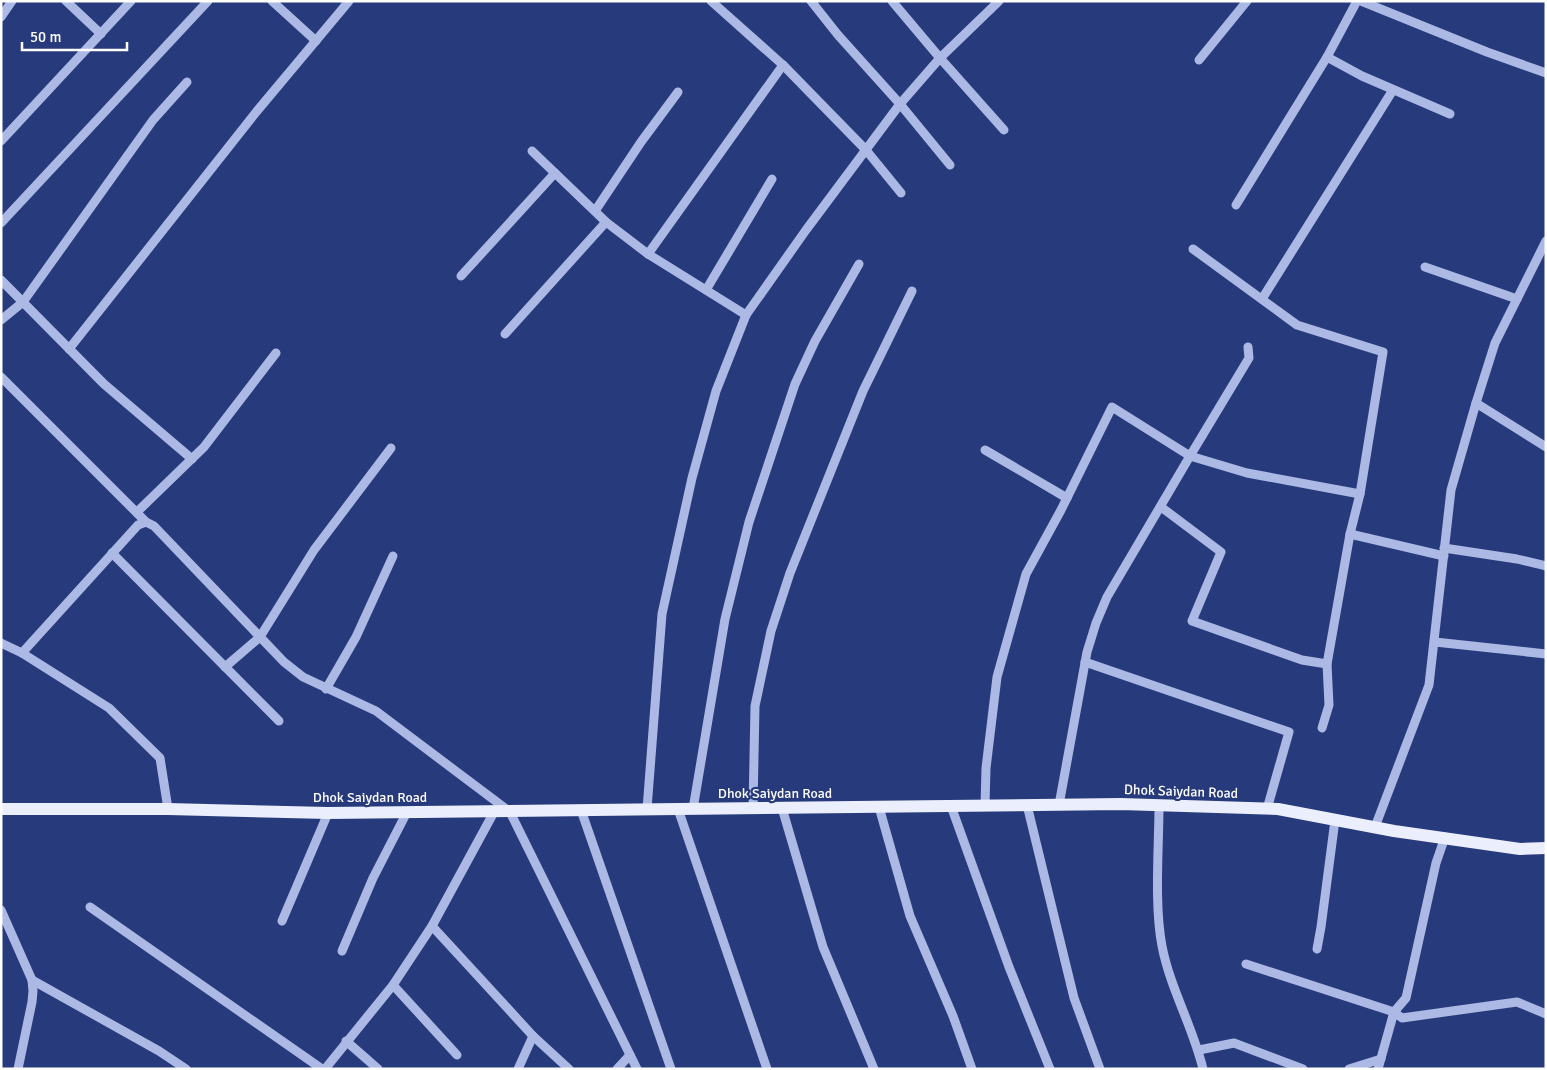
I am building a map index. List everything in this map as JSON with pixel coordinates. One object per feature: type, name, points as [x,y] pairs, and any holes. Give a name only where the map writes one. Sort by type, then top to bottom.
[{"type":"main road","name":"Dhok Saiydan Road","points":[[1,809],[168,809],[328,813],[985,805],[1159,805],[1278,809],[1375,827],[1520,849],[1546,848]]},
{"type":"street","points":[[1,17],[12,1]]},
{"type":"street","points":[[66,1],[101,34]]},
{"type":"street","points":[[1,141],[131,1]]},
{"type":"street","points":[[1,223],[208,1]]},
{"type":"street","points":[[272,1],[316,41]]},
{"type":"street","points":[[69,349],[257,111],[350,1]]},
{"type":"street","points":[[711,1],[783,65],[866,150],[901,193]]},
{"type":"street","points":[[811,1],[950,165]]},
{"type":"street","points":[[892,1],[1004,130]]},
{"type":"street","points":[[647,809],[662,614],[692,478],[716,391],[746,315],[806,230],[900,104],[940,58],[999,1]]},
{"type":"street","points":[[1199,60],[1246,1]]},
{"type":"street","points":[[1236,205],[1328,56],[1359,1],[1487,52],[1546,73]]},
{"type":"street","points":[[1328,56],[1362,76],[1450,114]]},
{"type":"street","points":[[648,254],[783,65]]},
{"type":"street","points":[[1,320],[23,302],[152,120],[187,82]]},
{"type":"street","points":[[1262,299],[1393,90]]},
{"type":"street","points":[[596,211],[641,142],[678,92]]},
{"type":"street","points":[[532,152],[606,222],[648,254],[746,315]]},
{"type":"street","points":[[461,276],[556,173]]},
{"type":"street","points":[[706,290],[772,179]]},
{"type":"street","points":[[504,334],[606,222]]},
{"type":"street","points":[[1375,827],[1429,685],[1451,490],[1476,403],[1495,343],[1546,241]]},
{"type":"street","points":[[1194,249],[1297,326],[1383,352],[1360,494],[1350,534],[1327,664],[1329,705],[1322,728]]},
{"type":"street","points":[[693,809],[725,619],[749,522],[795,384],[815,341],[859,264]]},
{"type":"street","points":[[1425,267],[1517,299]]},
{"type":"street","points":[[1,280],[104,384],[192,458]]},
{"type":"street","points":[[754,808],[755,706],[771,631],[790,573],[863,391],[912,291]]},
{"type":"street","points":[[1059,805],[1085,662],[1096,623],[1108,597],[1249,358],[1248,347]]},
{"type":"street","points":[[137,512],[217,432],[276,353]]},
{"type":"street","points":[[1,377],[146,522],[154,526],[284,662],[303,677],[376,711],[510,812],[637,1069]]},
{"type":"street","points":[[1476,403],[1546,447]]},
{"type":"street","points":[[985,805],[986,768],[997,677],[1026,574],[1067,498],[1112,407],[1190,456],[1247,473],[1360,494]]},
{"type":"street","points":[[225,666],[260,637],[314,550],[391,448]]},
{"type":"street","points":[[985,450],[1067,498]]},
{"type":"street","points":[[1161,507],[1221,552],[1192,622],[1302,660],[1327,664]]},
{"type":"street","points":[[22,653],[138,525],[146,522]]},
{"type":"street","points":[[1350,534],[1444,552],[1517,559],[1546,566]]},
{"type":"street","points":[[112,553],[280,721]]},
{"type":"street","points":[[326,689],[356,637],[393,556]]},
{"type":"street","points":[[1434,642],[1546,654]]},
{"type":"street","points":[[1,643],[22,653],[110,708],[160,758],[168,809]]},
{"type":"street","points":[[1085,662],[1289,732],[1267,809]]},
{"type":"street","points":[[1027,805],[1074,998],[1100,1069]]},
{"type":"street","points":[[1159,805],[1158,908],[1162,946],[1203,1069]]},
{"type":"street","points":[[951,806],[1009,967],[1050,1069]]},
{"type":"street","points":[[879,807],[910,916],[953,1016],[972,1069]]},
{"type":"street","points":[[782,808],[823,947],[874,1069]]},
{"type":"street","points":[[678,809],[767,1069]]},
{"type":"street","points":[[581,810],[671,1069]]},
{"type":"street","points":[[342,951],[373,878],[407,812]]},
{"type":"street","points":[[90,907],[323,1069],[393,985],[432,926],[494,812]]},
{"type":"street","points":[[282,921],[328,813]]},
{"type":"street","points":[[1317,949],[1335,820]]},
{"type":"street","points":[[1378,1069],[1394,1012],[1406,998],[1436,863],[1445,837]]},
{"type":"street","points":[[1,910],[32,980],[32,1002],[18,1069]]},
{"type":"street","points":[[432,926],[534,1036],[570,1069]]},
{"type":"street","points":[[1246,964],[1394,1012],[1402,1018],[1516,1002],[1546,1014]]},
{"type":"street","points":[[32,980],[159,1051],[186,1069]]},
{"type":"street","points":[[393,985],[457,1055]]},
{"type":"street","points":[[518,1069],[534,1036]]},
{"type":"street","points":[[346,1041],[378,1069]]},
{"type":"street","points":[[1198,1050],[1234,1043],[1303,1069]]},
{"type":"street","points":[[617,1069],[630,1055]]},
{"type":"street","points":[[1349,1069],[1381,1059]]}]
